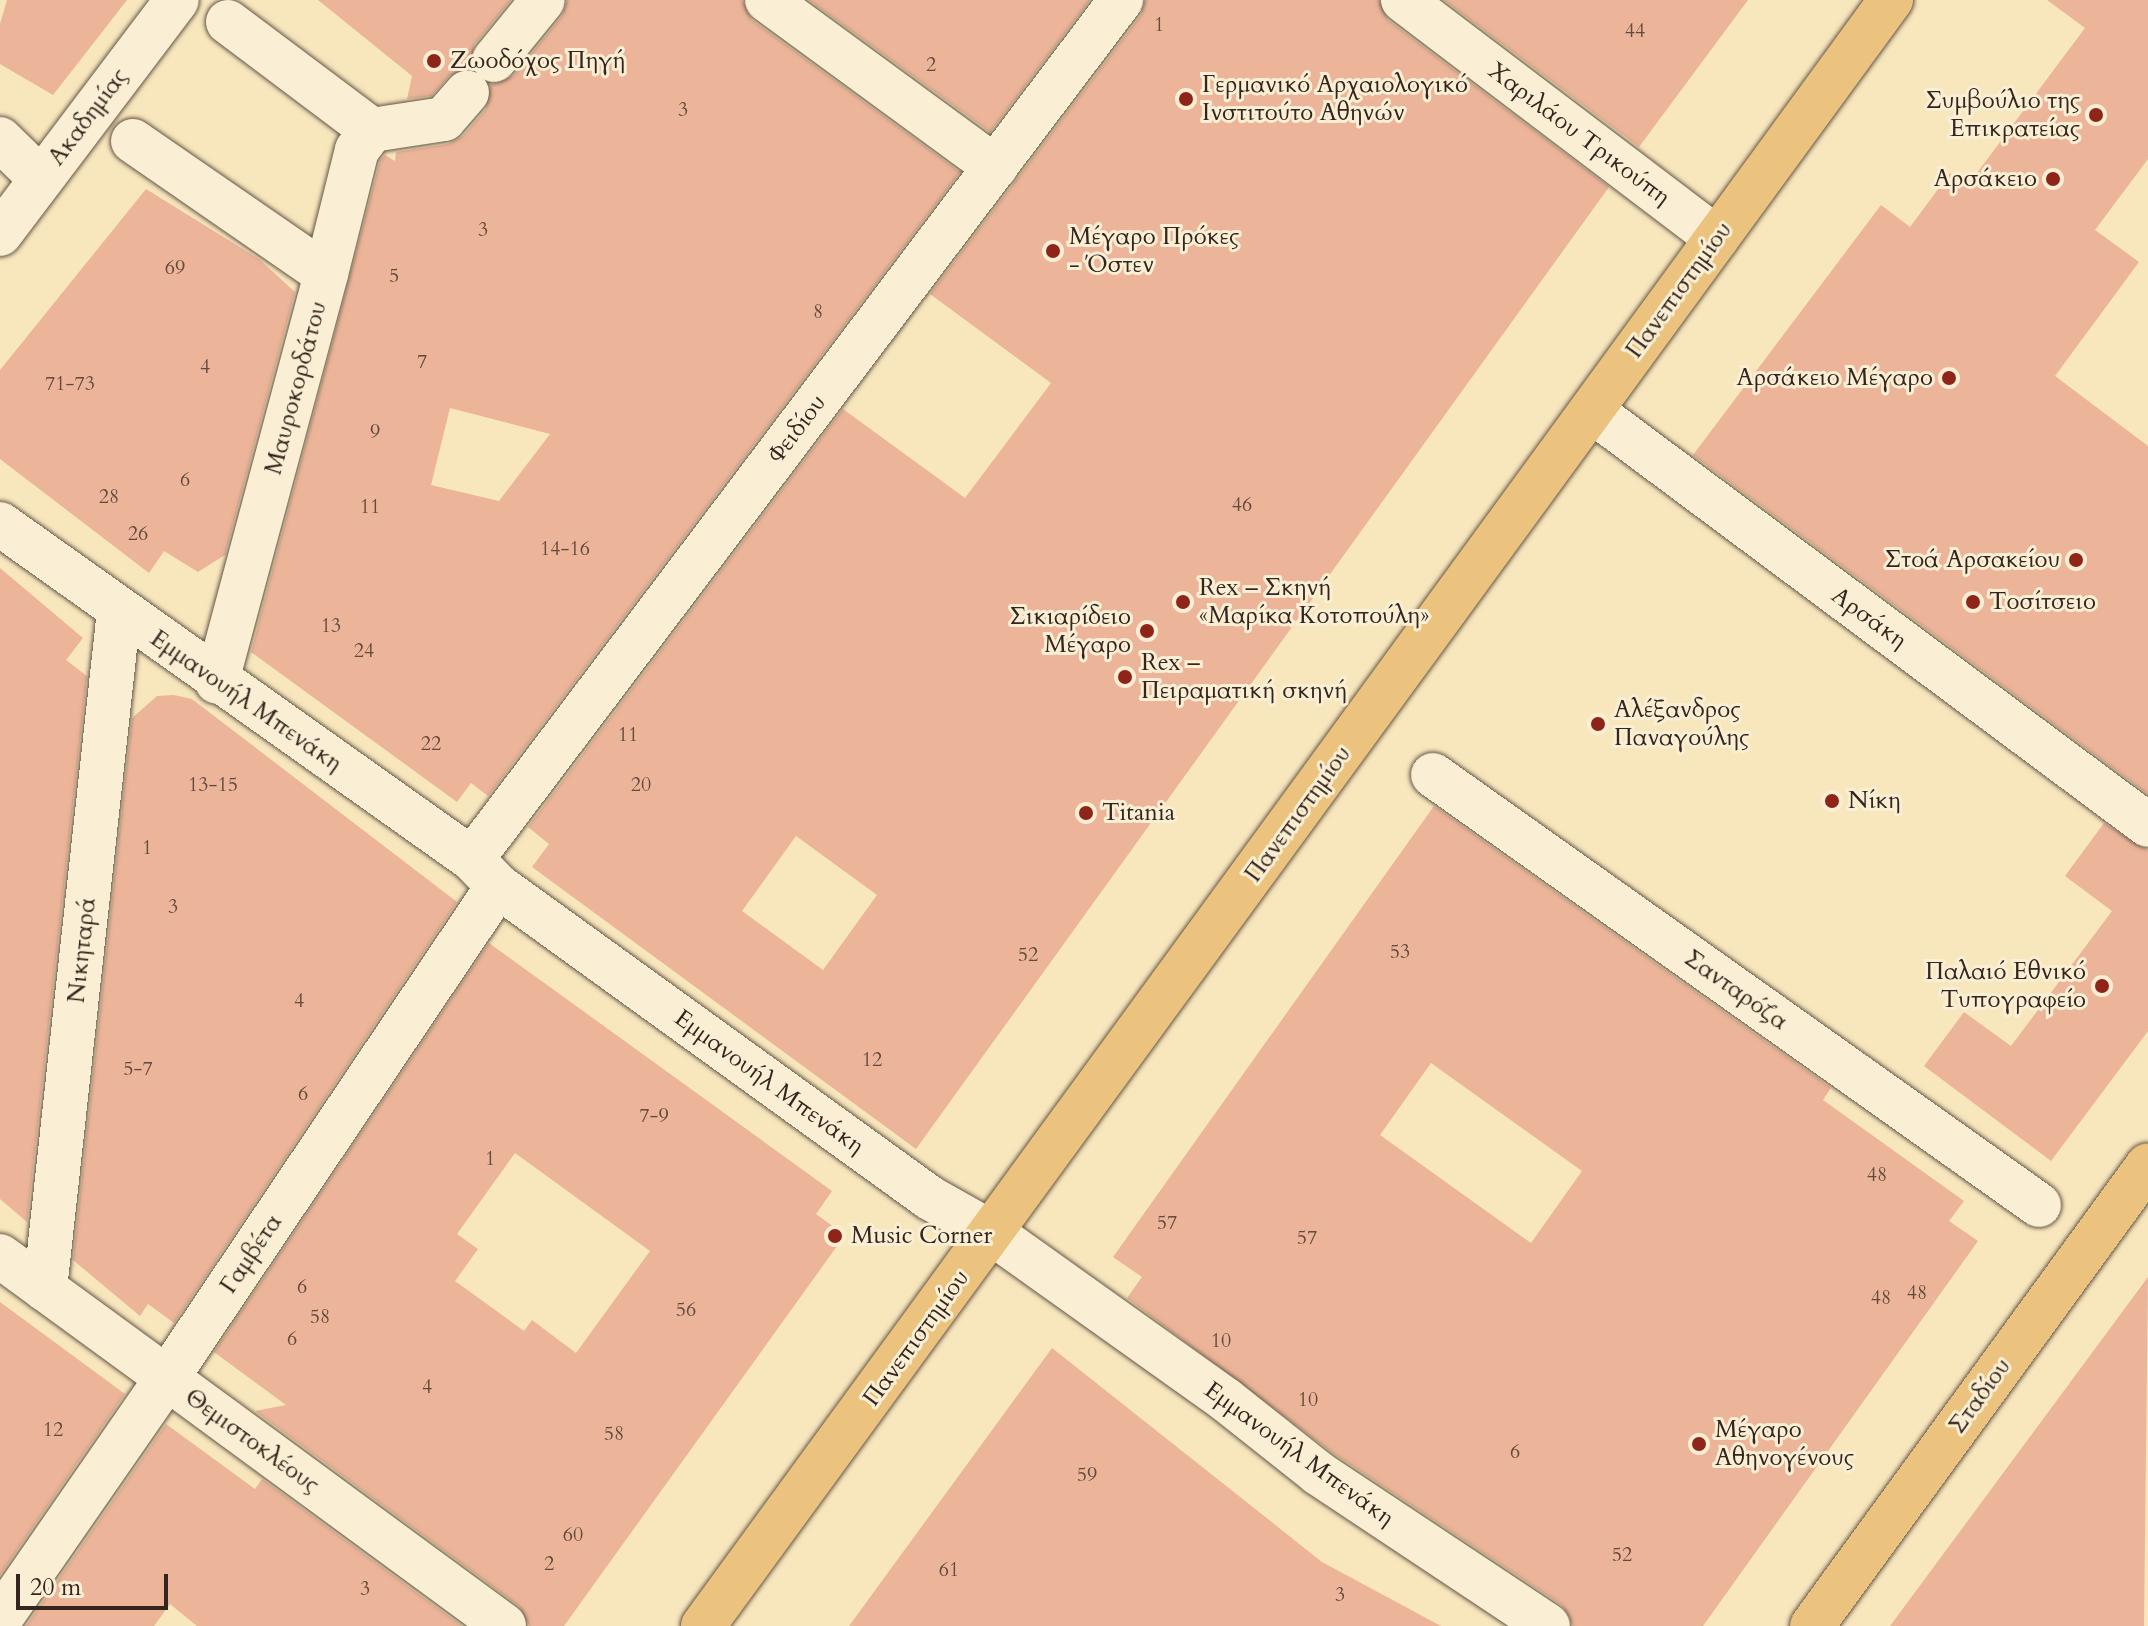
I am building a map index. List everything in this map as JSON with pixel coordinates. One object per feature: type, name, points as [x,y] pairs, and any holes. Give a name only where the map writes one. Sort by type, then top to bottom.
[{"type":"main road","name":"Πανεπιστημίου","points":[[703,1626],[1891,0]]},
{"type":"main road","name":"Σταδίου","points":[[1812,1626],[2148,1165]]},
{"type":"street","name":"Ακαδημίας","points":[[0,234],[177,0]]},
{"type":"street","points":[[326,274],[357,150],[372,130],[444,119],[543,0]]},
{"type":"street","points":[[767,0],[995,167]]},
{"type":"street","name":"Φειδίου","points":[[485,872],[995,167],[1121,0]]},
{"type":"street","name":"Χαριλάου Τρικούπη","points":[[1403,0],[1717,238]]},
{"type":"street","points":[[228,22],[372,130]]},
{"type":"street","points":[[0,139],[41,179]]},
{"type":"street","name":"Μαυροκορδάτου","points":[[133,141],[326,274],[217,682]]},
{"type":"street","name":"Αρσάκη","points":[[1592,411],[2148,825]]},
{"type":"street","name":"Εμμανουήλ Μπενάκη","points":[[0,524],[485,872],[930,1198],[992,1233],[1226,1400],[1318,1473],[1548,1626]]},
{"type":"street","name":"Νικηταρά","points":[[45,1289],[119,611]]},
{"type":"street","name":"Σανταρόζα","points":[[1433,775],[2039,1205]]},
{"type":"street","name":"Γαμβέτα","points":[[0,1619],[167,1378],[485,872]]},
{"type":"street","name":"Θεμιστοκλέους","points":[[0,1256],[504,1626]]},
{"type":"building","points":[[7,0],[127,0],[53,95],[0,64],[0,24]]},
{"type":"building","name":"Ζωοδόχος Πηγή","points":[[318,0],[511,0],[474,45],[471,68],[449,76],[431,96],[407,99],[412,76]]},
{"type":"building","points":[[567,0],[742,0],[752,20],[960,172],[488,796],[471,783],[457,802],[251,652],[380,161],[385,155],[395,161],[396,152],[448,144],[463,136],[486,109],[490,85],[513,76],[562,16]],"holes":[[[450,408],[550,434],[499,501],[431,485]]]},
{"type":"building","points":[[809,0],[1090,0],[990,132]]},
{"type":"building","points":[[1145,0],[1379,0],[1388,20],[1609,187],[916,1149],[532,867],[549,844],[528,827],[843,409],[965,498],[1051,383],[930,294],[1141,15]],"holes":[[[796,836],[877,895],[823,970],[742,911]]]},
{"type":"building","points":[[1444,0],[1748,0],[1639,147]]},
{"type":"building","name":"Αρσάκειο Μέγαρο","points":[[2047,0],[2148,0],[2148,159],[2095,230],[2139,262],[2055,376],[2148,446],[2148,794],[1693,455],[1881,205],[1910,227],[1950,173],[1968,185],[2085,28]]},
{"type":"building","points":[[146,189],[259,259],[295,292],[225,555],[198,572],[164,551],[149,573],[0,459],[0,370]]},
{"type":"building","points":[[0,568],[83,638],[66,660],[87,676],[27,1222],[0,1199]]},
{"type":"building","points":[[174,695],[192,699],[457,902],[174,1323],[148,1304],[140,1316],[73,1260],[132,718],[157,696]]},
{"type":"building","points":[[1434,806],[1831,1088],[1823,1100],[1964,1201],[1949,1221],[1978,1241],[1703,1626],[1573,1626],[1562,1605],[1333,1453],[1127,1298],[1142,1277],[1113,1257]],"holes":[[[1431,1063],[1582,1171],[1531,1243],[1380,1135]]]},
{"type":"building","name":"Παλαιό Εθνικό Τυπογραφείο","points":[[2104,823],[2148,850],[2148,1031],[2051,1161],[1924,1066],[1964,1012],[2011,1046],[2112,911],[2065,876]]},
{"type":"building","points":[[489,943],[832,1191],[816,1214],[845,1235],[564,1626],[529,1626],[519,1606],[255,1411],[286,1405],[214,1352]],"holes":[[[515,1153],[650,1251],[576,1353],[532,1320],[524,1331],[455,1281],[478,1249],[457,1234]]]},
{"type":"building","points":[[2148,1277],[2144,1626],[1890,1626],[1981,1503]]},
{"type":"building","points":[[0,1302],[125,1394],[0,1575]]},
{"type":"building","points":[[1052,1348],[1322,1562],[1441,1626],[849,1626]]},
{"type":"building","points":[[166,1424],[255,1489],[262,1479],[462,1626],[197,1626],[170,1604],[154,1626],[26,1626]]},
{"type":"place","name":"Ζωοδόχος Πηγή","points":[[434,61]]},
{"type":"place","name":"Γερμανικό Αρχαιολογικό Ινστιτούτο Αθηνών","points":[[1186,99]]},
{"type":"place","name":"Συμβούλιο της Επικρατείας","points":[[2096,115]]},
{"type":"place","name":"Αρσάκειο","points":[[2053,179]]},
{"type":"place","name":"Μέγαρο Πρόκες - Όστεν","points":[[1053,251]]},
{"type":"place","name":"Αρσάκειο Μέγαρο","points":[[1949,378]]},
{"type":"place","name":"Στοά Αρσακείου","points":[[2076,560]]},
{"type":"place","name":"Rex – Σκηνή «Μαρίκα Κοτοπούλη»","points":[[1183,602]]},
{"type":"place","name":"Τοσίτσειο","points":[[1973,602]]},
{"type":"place","name":"Σικιαρίδειο Μέγαρο","points":[[1147,631]]},
{"type":"place","name":"Rex – Πειραματική σκηνή","points":[[1125,677]]},
{"type":"place","name":"Αλέξανδρος Παναγούλης","points":[[1598,724]]},
{"type":"place","name":"Νίκη","points":[[1832,801]]},
{"type":"place","name":"Titania","points":[[1086,813]]},
{"type":"place","name":"Παλαιό Εθνικό Τυπογραφείο","points":[[2102,986]]},
{"type":"place","name":"Music Corner","points":[[835,1236]]},
{"type":"place","name":"Μέγαρο Αθηνογένους","points":[[1699,1444]]}]
